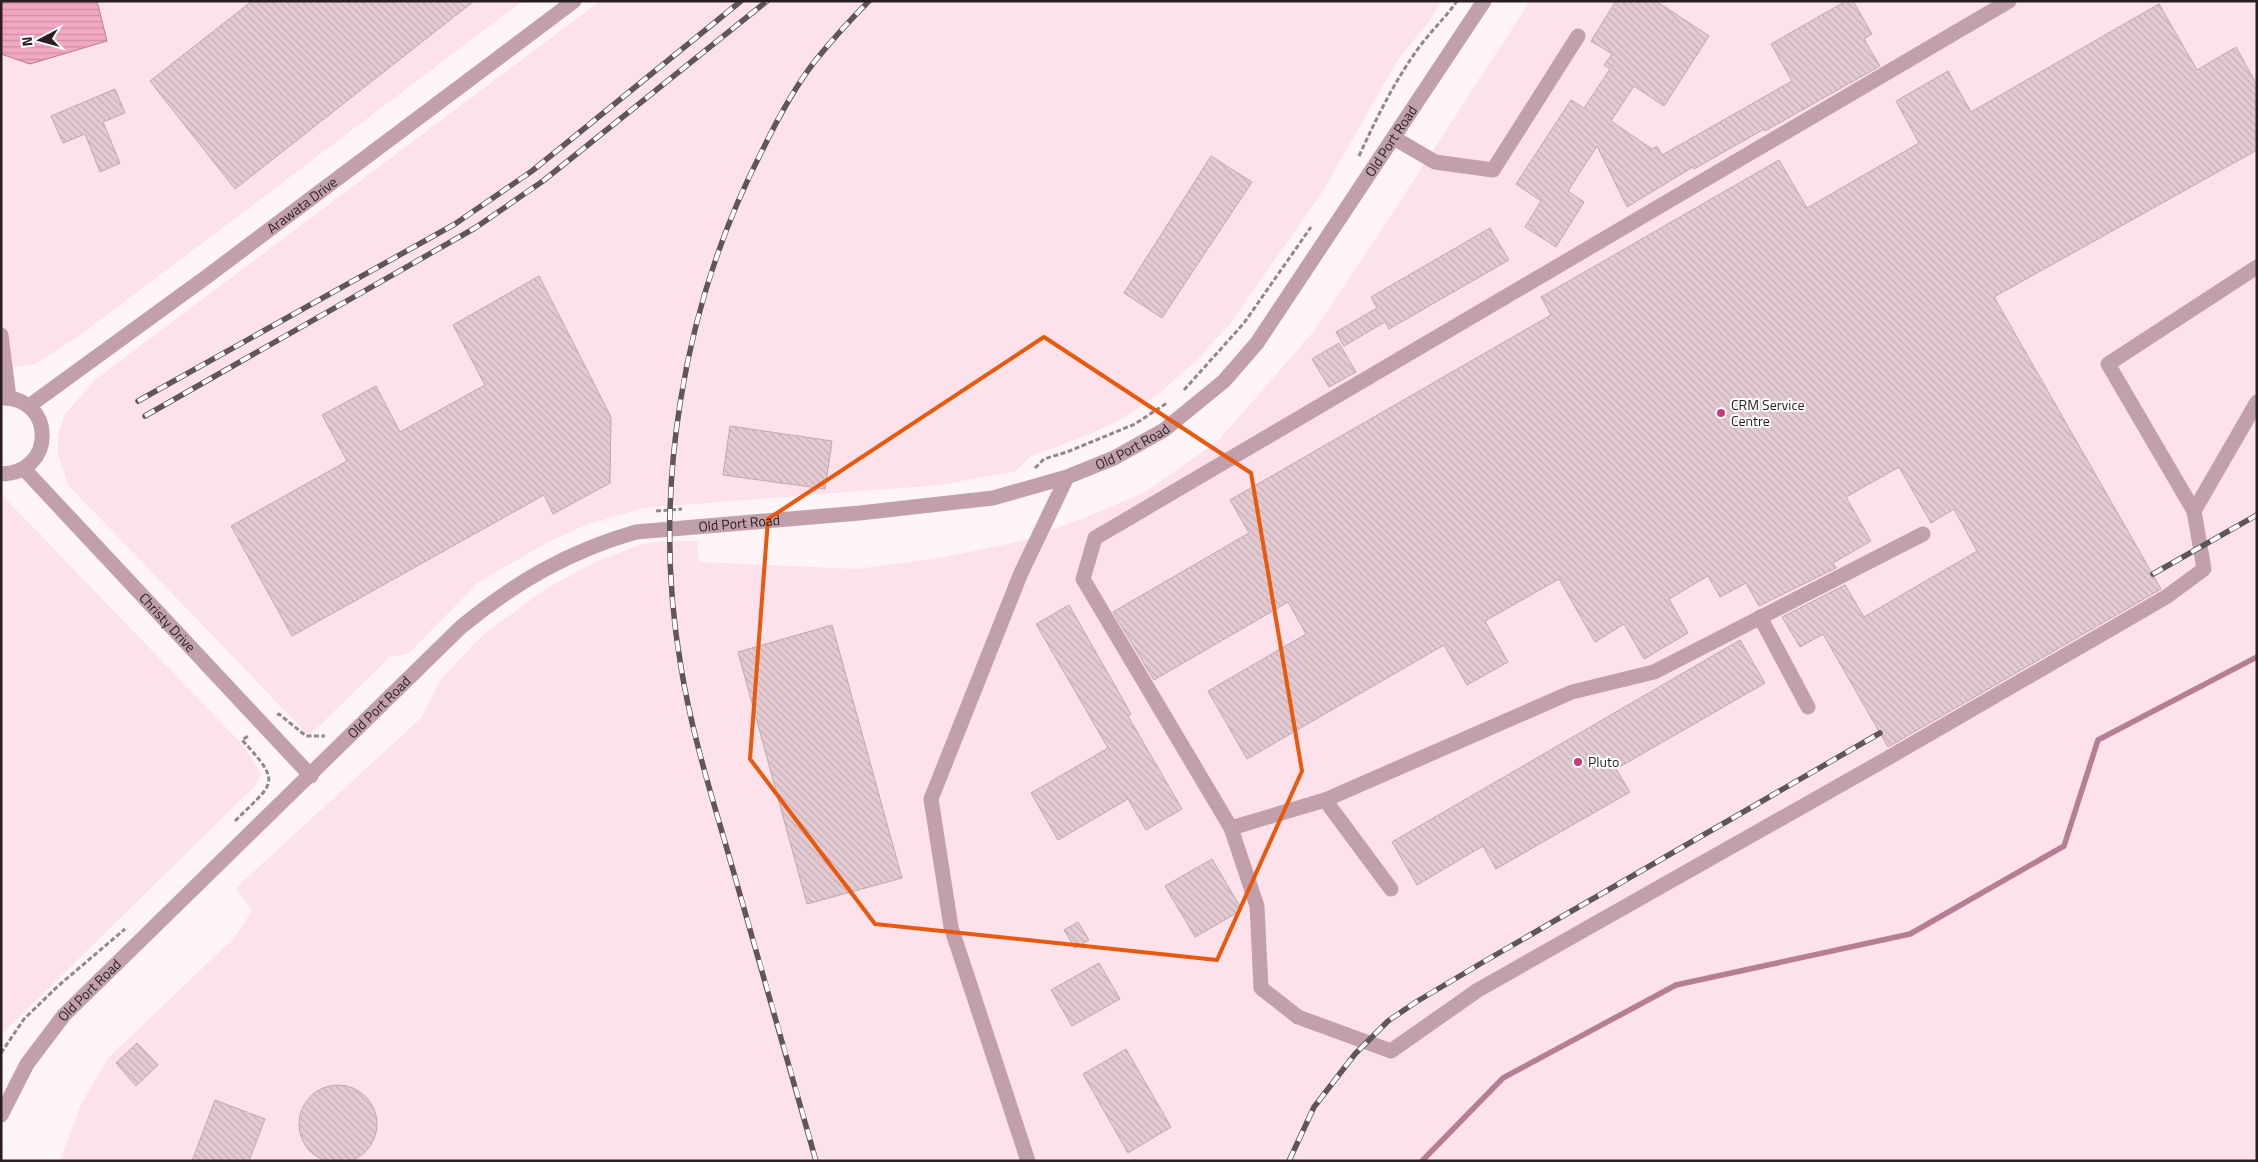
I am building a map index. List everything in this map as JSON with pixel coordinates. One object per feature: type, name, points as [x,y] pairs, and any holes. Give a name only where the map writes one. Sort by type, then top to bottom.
[{"type":"street","name":"Arawata Drive","points":[[29,406],[209,275],[574,1]]},
{"type":"street","name":"Old Port Road","points":[[1,1115],[27,1064],[64,1015],[461,627],[488,604],[545,568],[597,544],[636,532],[860,513],[993,498],[1067,477],[1114,458],[1144,442],[1190,411],[1224,381],[1257,343],[1484,1]]},
{"type":"street","points":[[2009,1],[1095,538],[1084,579],[1230,828],[1257,906],[1261,988],[1298,1017],[1392,1051],[1478,990],[1872,767],[2166,597],[2204,569],[2194,511],[2108,364],[2257,267]]},
{"type":"street","points":[[1394,138],[1435,162],[1492,170],[1578,36]]},
{"type":"street","points":[[1,335],[5,398],[29,406],[37,415],[42,426],[43,439],[40,451],[34,461],[24,469],[13,474],[1,474]]},
{"type":"street","points":[[2194,511],[2257,402]]},
{"type":"street","name":"Christy Drive","points":[[24,469],[310,776]]},
{"type":"street","points":[[1028,1161],[951,927],[931,799],[1021,573],[1067,477]]},
{"type":"street","points":[[1230,828],[1325,800],[1572,692],[1654,672],[1923,534]]},
{"type":"street","points":[[1760,617],[1808,707]]},
{"type":"street","points":[[1325,800],[1391,888]]},
{"type":"path","points":[[1357,160],[1379,112],[1397,80],[1421,44],[1457,1]]},
{"type":"path","points":[[1178,396],[1244,323],[1314,224]]},
{"type":"path","points":[[1032,471],[1044,459],[1067,452],[1136,424],[1171,400]]},
{"type":"path","points":[[665,509],[688,509]]},
{"type":"path","points":[[233,823],[268,788],[270,775],[265,764],[242,740]]},
{"type":"path","points":[[1,1052],[31,1012],[58,986],[129,926]]},
{"type":"highlighted area","points":[[1044,337],[1251,473],[1302,771],[1217,960],[875,924],[750,759],[768,519]]},
{"type":"shaded area","points":[[1,1],[523,1],[79,336],[35,364],[1,369]]},
{"type":"shaded area","points":[[1,1],[97,1],[107,41],[30,64],[1,54]]},
{"type":"shaded area","points":[[600,1],[1442,1],[1428,23],[1399,58],[1323,191],[1229,325],[1198,359],[1162,391],[1124,418],[1088,435],[1031,456],[1016,471],[940,485],[643,508],[586,525],[548,542],[479,582],[409,653],[390,657],[309,736],[68,485],[58,454],[58,435],[65,414],[96,379]]},
{"type":"shaded area","points":[[1530,1],[2257,1],[2257,1161],[60,1161],[81,1104],[108,1058],[234,938],[252,911],[236,888],[421,718],[440,680],[483,635],[547,588],[593,563],[639,545],[660,541],[697,541],[699,562],[857,569],[940,558],[1021,541],[1079,520],[1147,491],[1218,441],[1314,331]]},
{"type":"shaded area","points":[[1,494],[242,744],[261,773],[256,785],[1,1035]]},
{"type":"building","points":[[252,1],[474,1],[235,189],[150,81]]},
{"type":"building","points":[[1616,1],[1656,1],[1709,36],[1664,106],[1634,86],[1611,121],[1652,149],[1657,146],[1662,155],[1792,81],[1771,44],[1846,1],[1853,1],[1872,34],[1864,39],[1880,66],[1765,131],[1764,129],[1694,169],[1693,167],[1627,207],[1597,146],[1568,191],[1584,202],[1556,247],[1525,227],[1541,201],[1516,184],[1571,100],[1584,108],[1610,69],[1604,65],[1612,54],[1591,41]]},
{"type":"building","name":"CRM Service Centre","points":[[2159,4],[2197,70],[2236,47],[2257,85],[2257,150],[1994,297],[2161,589],[1888,747],[1823,634],[1800,647],[1782,617],[1845,585],[1864,617],[1977,551],[1954,509],[1931,523],[1899,467],[1846,497],[1871,541],[1833,563],[1836,568],[1759,606],[1746,583],[1720,597],[1708,576],[1669,599],[1688,633],[1644,659],[1624,624],[1595,642],[1559,579],[1485,621],[1508,662],[1467,685],[1444,645],[1247,759],[1208,691],[1306,634],[1288,602],[1154,680],[1113,612],[1249,533],[1230,500],[1551,315],[1541,297],[1779,160],[1807,208],[1919,143],[1896,101],[1948,71],[1971,112]]},
{"type":"building","points":[[115,89],[125,113],[103,122],[120,163],[100,172],[85,134],[63,143],[51,116]]},
{"type":"building","points":[[1211,156],[1252,182],[1162,318],[1124,293]]},
{"type":"building","points":[[1490,228],[1509,260],[1389,329],[1385,322],[1344,346],[1336,332],[1377,308],[1371,297]]},
{"type":"building","points":[[539,276],[611,417],[610,483],[553,514],[544,495],[292,636],[231,526],[347,461],[322,415],[376,386],[400,432],[485,385],[453,325]]},
{"type":"building","points":[[1339,343],[1356,372],[1329,387],[1312,359]]},
{"type":"building","points":[[730,426],[832,441],[825,489],[723,475]]},
{"type":"building","points":[[1069,605],[1131,714],[1128,716],[1182,809],[1146,830],[1128,799],[1058,840],[1031,793],[1108,748],[1036,624]]},
{"type":"building","points":[[832,625],[902,878],[807,904],[738,652]]},
{"type":"building","name":"Pluto","points":[[1740,640],[1765,683],[1616,769],[1630,792],[1496,869],[1483,846],[1417,885],[1392,842]]},
{"type":"building","points":[[1212,859],[1242,910],[1195,937],[1165,886]]},
{"type":"building","points":[[1078,922],[1089,940],[1075,948],[1064,930]]},
{"type":"building","points":[[1099,963],[1120,999],[1072,1026],[1051,990]]},
{"type":"building","points":[[137,1043],[158,1065],[136,1086],[116,1063]]},
{"type":"building","points":[[1126,1049],[1171,1127],[1128,1153],[1083,1074]]},
{"type":"building","points":[[330,1085],[346,1085],[360,1091],[371,1102],[377,1116],[377,1132],[371,1146],[360,1157],[346,1163],[330,1163],[316,1157],[305,1146],[299,1132],[299,1116],[305,1102],[316,1091]]},
{"type":"building","points":[[215,1100],[265,1119],[249,1161],[192,1161]]},
{"type":"waterway","points":[[1422,1161],[1503,1078],[1676,985],[1910,934],[2064,846],[2098,740],[2257,657]]},
{"type":"railway","points":[[138,401],[455,224],[532,171],[741,1]]},
{"type":"railway","points":[[145,416],[475,228],[543,181],[767,1]]},
{"type":"railway","points":[[816,1161],[691,718],[681,667],[673,602],[670,535],[672,469],[680,402],[693,337],[711,273],[734,211],[786,104],[800,82],[828,45],[869,1]]},
{"type":"railway","points":[[2153,574],[2257,515]]},
{"type":"railway","points":[[1289,1161],[1314,1107],[1355,1054],[1388,1021],[1485,961],[1880,733]]},
{"type":"place","name":"CRM Service Centre","points":[[1721,413]]},
{"type":"place","name":"Pluto","points":[[1578,762]]}]
